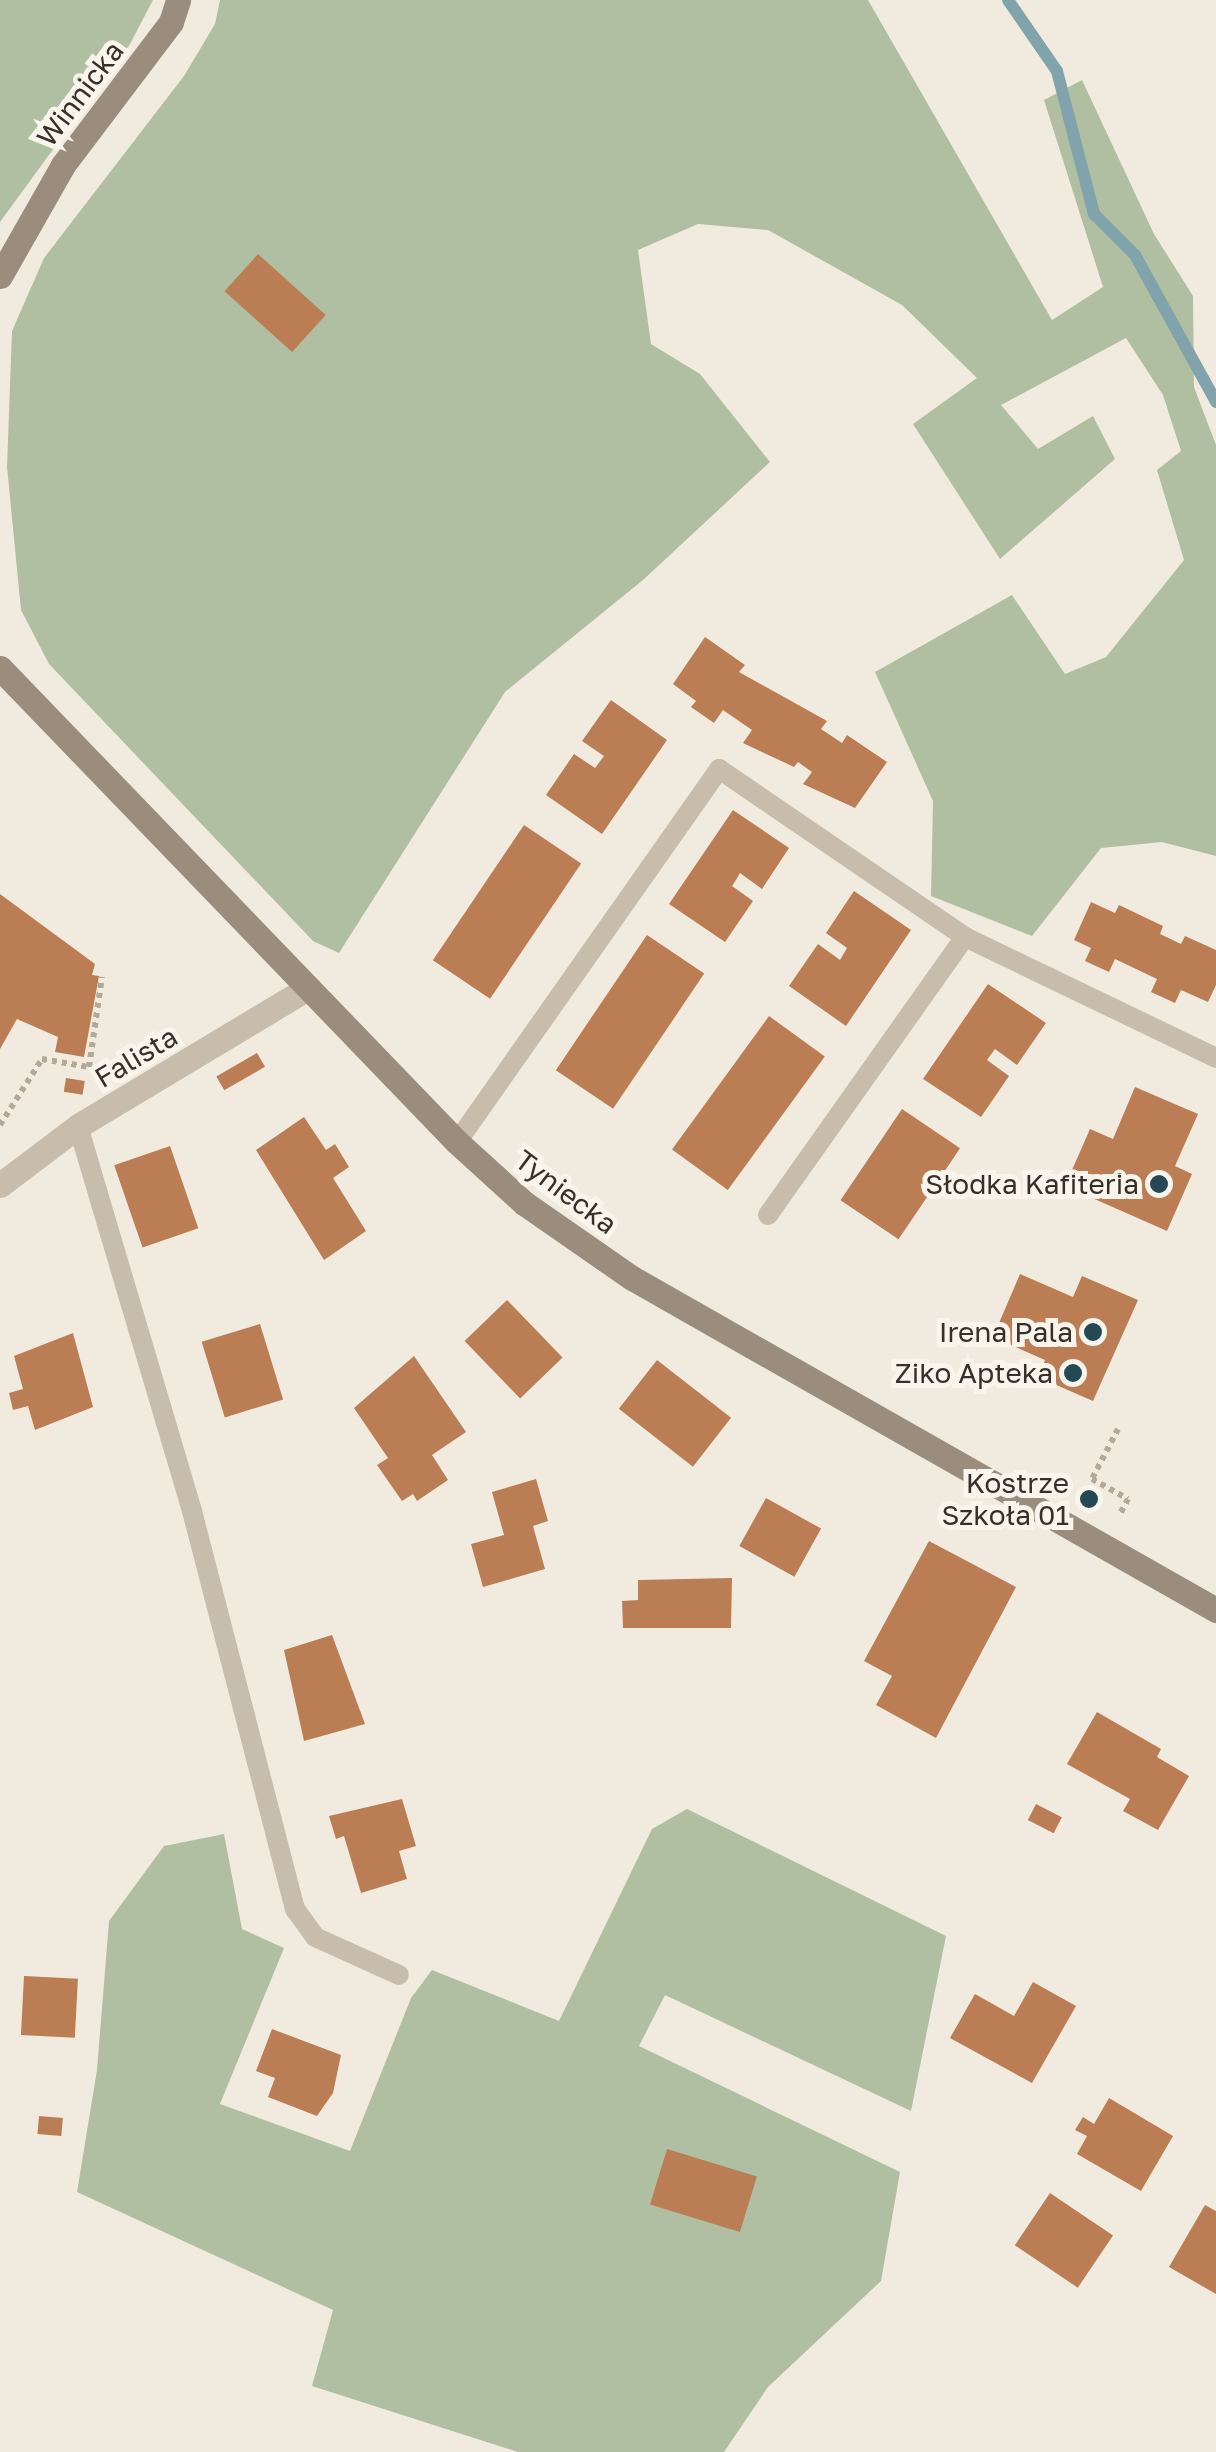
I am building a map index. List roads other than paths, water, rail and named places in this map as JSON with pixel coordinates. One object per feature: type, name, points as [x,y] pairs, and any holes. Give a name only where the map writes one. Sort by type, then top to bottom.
[{"type":"street","name":"Winnicka","points":[[0,276],[63,165],[171,22],[178,0]]},
{"type":"street","name":"Tyniecka","points":[[0,668],[457,1142],[524,1203],[632,1278],[1216,1610]]},
{"type":"street","name":"Falista","points":[[0,1185],[78,1126],[308,988]]},
{"type":"lane","points":[[457,1142],[719,768],[965,938],[1216,1058]]},
{"type":"lane","points":[[768,1215],[965,938]]},
{"type":"lane","points":[[78,1126],[192,1511],[295,1909],[316,1937],[399,1975]]},
{"type":"waterway","points":[[1008,0],[1057,71],[1094,214],[1135,255],[1216,402]]},
{"type":"place","name":"Słodka Kafiteria","points":[[1159,1184]]},
{"type":"place","name":"Irena Pala","points":[[1093,1332]]},
{"type":"place","name":"Ziko Apteka","points":[[1073,1373]]},
{"type":"place","name":"Kostrze Szkoła 01","points":[[1089,1499]]}]
